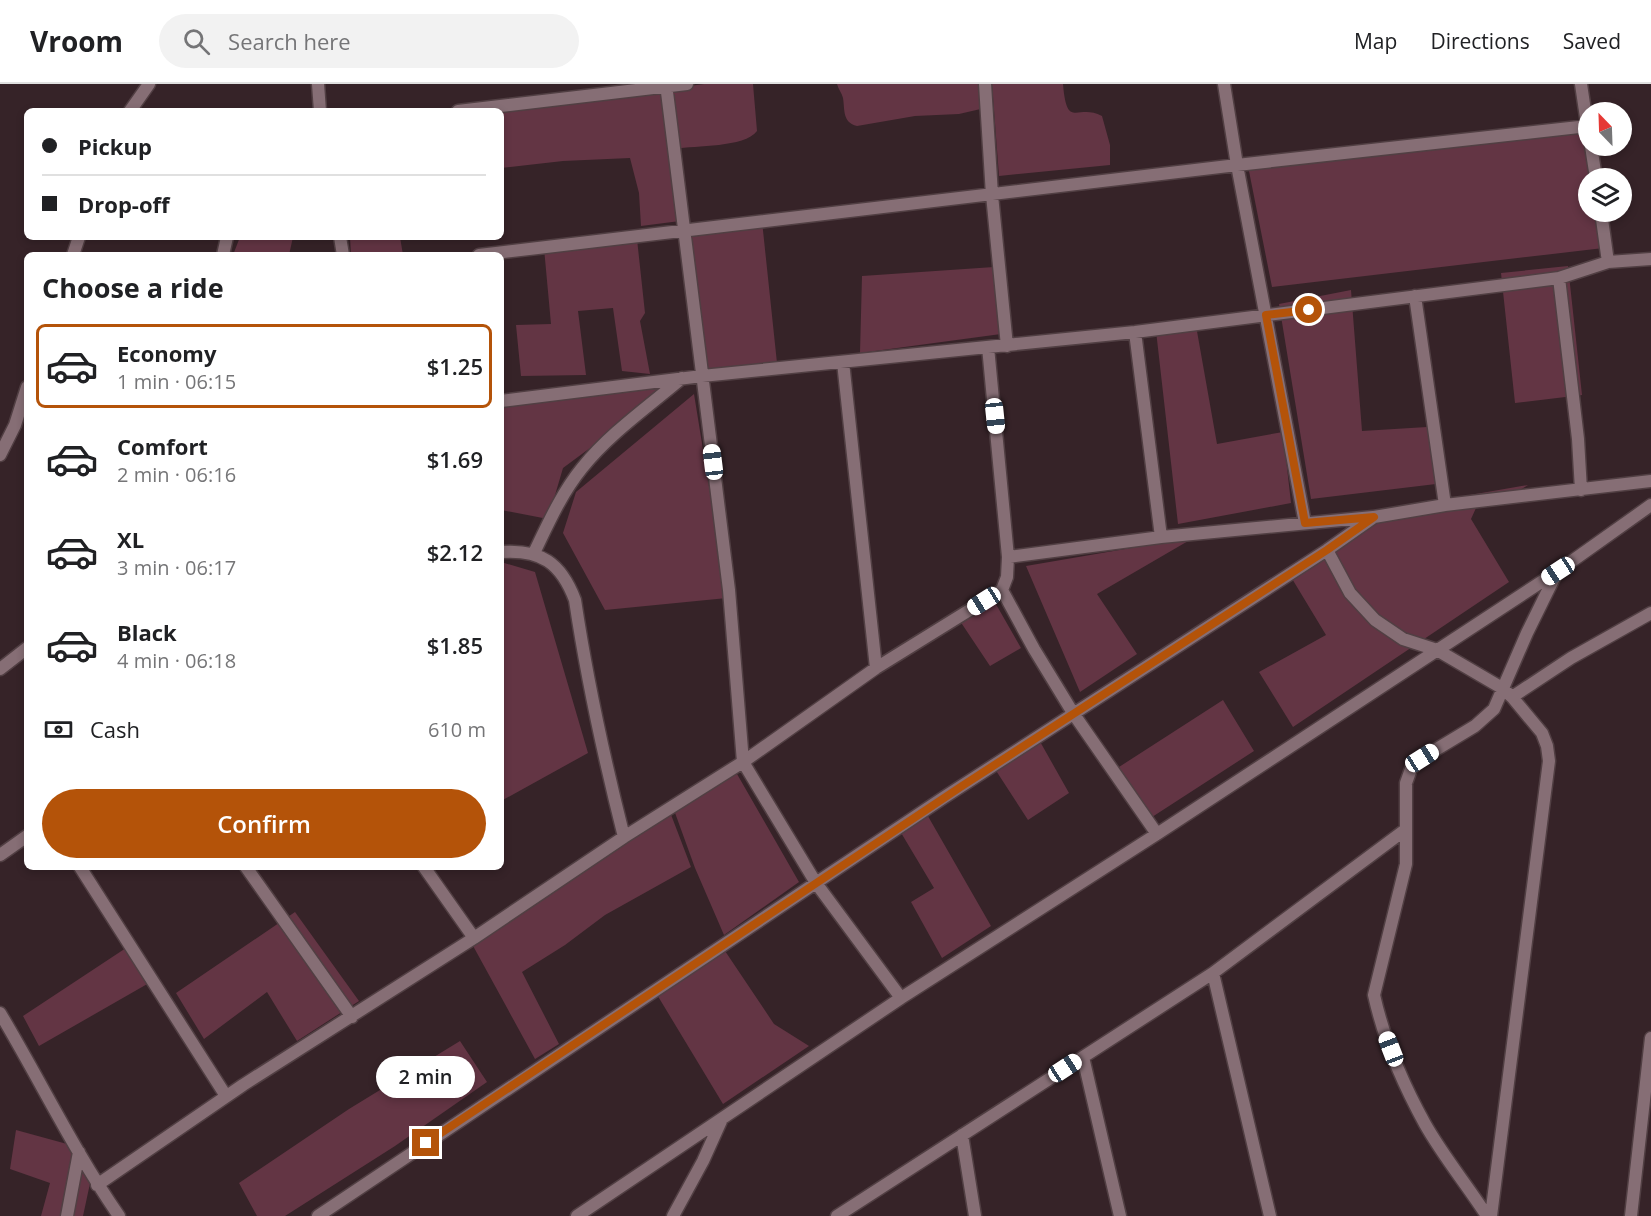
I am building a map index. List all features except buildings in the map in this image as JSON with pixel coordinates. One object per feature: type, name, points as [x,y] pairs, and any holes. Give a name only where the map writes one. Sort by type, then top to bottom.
[{"type":"street","points":[[132,108],[149,84]]},
{"type":"street","points":[[318,84],[320,108]]},
{"type":"street","points":[[483,108],[687,84]]},
{"type":"street","points":[[984,84],[1007,345]]},
{"type":"street","points":[[1224,84],[1237,165],[1305,523]]},
{"type":"street","points":[[1581,84],[1584,102]]},
{"type":"street","points":[[666,85],[729,590],[743,762],[816,883],[901,998]]},
{"type":"street","points":[[503,252],[1237,165],[1578,130]]},
{"type":"street","points":[[1602,222],[1608,262]]},
{"type":"street","points":[[504,400],[683,378],[1135,332],[1559,278],[1608,262],[1651,260]]},
{"type":"street","points":[[1559,278],[1578,439],[1581,490]]},
{"type":"street","points":[[1415,296],[1445,505]]},
{"type":"street","points":[[1135,332],[1161,537]]},
{"type":"street","points":[[97,1185],[226,1096],[352,1017],[624,837],[743,762],[876,668],[1002,590],[1007,577],[1008,557],[988,348]]},
{"type":"street","points":[[843,362],[876,668]]},
{"type":"street","points":[[534,553],[559,502],[582,468],[608,440],[683,378]]},
{"type":"street","points":[[0,455],[24,404]]},
{"type":"street","points":[[1008,557],[1161,537],[1374,517],[1445,505],[1651,482]]},
{"type":"street","points":[[577,1216],[901,998],[1157,834],[1558,571],[1651,505]]},
{"type":"street","points":[[318,1216],[816,883],[1073,713],[1327,550],[1374,517]]},
{"type":"street","points":[[1327,550],[1350,593],[1375,620],[1403,639],[1437,650],[1502,688],[1542,733],[1547,746],[1549,761],[1491,1216]]},
{"type":"street","points":[[504,552],[534,553],[548,560],[563,575],[575,600],[591,701],[624,837]]},
{"type":"street","points":[[1486,1216],[1426,1125],[1398,1066],[1379,1016],[1374,995],[1406,864],[1406,783],[1412,769],[1422,758],[1487,717],[1494,710],[1502,688],[1558,571]]},
{"type":"street","points":[[1002,590],[1073,713],[1157,834]]},
{"type":"street","points":[[1512,697],[1571,658],[1651,613]]},
{"type":"street","points":[[0,669],[24,650]]},
{"type":"street","points":[[837,1216],[1213,973],[1405,830]]},
{"type":"street","points":[[0,855],[24,838]]},
{"type":"street","points":[[82,870],[226,1096]]},
{"type":"street","points":[[248,870],[352,1017]]},
{"type":"street","points":[[426,870],[474,938]]},
{"type":"street","points":[[1213,973],[1270,1216]]},
{"type":"street","points":[[0,1013],[35,1071],[97,1185],[118,1216]]},
{"type":"street","points":[[1631,1216],[1651,1038]]},
{"type":"street","points":[[1083,1057],[1120,1216]]},
{"type":"street","points":[[673,1216],[703,1161],[721,1120]]},
{"type":"street","points":[[962,1135],[975,1216]]},
{"type":"street","points":[[67,1216],[79,1152]]},
{"type":"shaded area","points":[[704,84],[753,84],[757,131],[751,136],[731,143],[675,149],[668,89]]},
{"type":"shaded area","points":[[837,84],[983,84],[985,108],[959,114],[915,116],[857,126],[847,119]]},
{"type":"shaded area","points":[[992,84],[1063,84],[1067,107],[1071,111],[1102,116],[1110,145],[1110,165],[999,176]]},
{"type":"shaded area","points":[[661,90],[680,221],[641,226],[639,193],[630,158],[563,161],[504,168],[504,111]]},
{"type":"shaded area","points":[[1578,130],[1578,156],[1592,156],[1596,168],[1578,168],[1578,222],[1608,222],[1612,247],[1272,287],[1247,161]]},
{"type":"shaded area","points":[[762,221],[777,363],[708,371],[690,229]]},
{"type":"shaded area","points":[[637,239],[645,313],[640,321],[650,374],[622,371],[613,308],[578,311],[586,375],[521,376],[516,325],[551,324],[544,248]]},
{"type":"shaded area","points":[[239,240],[292,240],[290,252],[234,252]]},
{"type":"shaded area","points":[[350,240],[400,240],[402,252],[351,252]]},
{"type":"shaded area","points":[[1568,266],[1582,395],[1515,403],[1501,273]]},
{"type":"shaded area","points":[[994,267],[1001,334],[860,353],[862,276]]},
{"type":"shaded area","points":[[1351,290],[1362,431],[1427,427],[1436,484],[1311,499],[1279,304]]},
{"type":"shaded area","points":[[1195,320],[1217,444],[1283,432],[1291,503],[1178,524],[1155,322]]},
{"type":"shaded area","points":[[678,383],[563,468],[548,519],[504,511],[504,395]]},
{"type":"shaded area","points":[[694,394],[727,598],[605,610],[563,533],[576,492]]},
{"type":"shaded area","points":[[1528,485],[1504,500],[1476,508],[1471,519],[1509,582],[1293,727],[1259,672],[1326,635],[1291,577],[1395,508]]},
{"type":"shaded area","points":[[1195,537],[1097,594],[1137,654],[1080,692],[1026,566]]},
{"type":"shaded area","points":[[504,563],[535,572],[588,753],[504,799]]},
{"type":"shaded area","points":[[993,599],[1021,648],[990,666],[958,618]]},
{"type":"shaded area","points":[[1223,700],[1254,751],[1149,819],[1119,767]]},
{"type":"shaded area","points":[[1038,738],[1069,793],[1028,820],[993,766]]},
{"type":"shaded area","points":[[737,774],[799,882],[724,935],[695,868],[674,810],[714,783]]},
{"type":"shaded area","points":[[925,811],[991,926],[942,958],[911,902],[934,888],[897,826]]},
{"type":"shaded area","points":[[670,812],[691,867],[605,915],[565,945],[522,972],[559,1044],[535,1059],[472,944]]},
{"type":"shaded area","points":[[295,912],[359,1001],[297,1041],[267,992],[204,1039],[176,993]]},
{"type":"shaded area","points":[[129,946],[149,983],[39,1046],[23,1016]]},
{"type":"shaded area","points":[[723,948],[774,1024],[809,1046],[723,1104],[656,993]]},
{"type":"shaded area","points":[[460,1041],[487,1082],[395,1146],[285,1216],[257,1216],[239,1183],[349,1109]]},
{"type":"shaded area","points":[[16,1130],[78,1147],[92,1174],[83,1216],[41,1216],[50,1183],[10,1169]]},
{"type":"route","points":[[426,1143],[925,810],[1327,550],[1374,517],[1305,523],[1266,315],[1309,310]]}]
